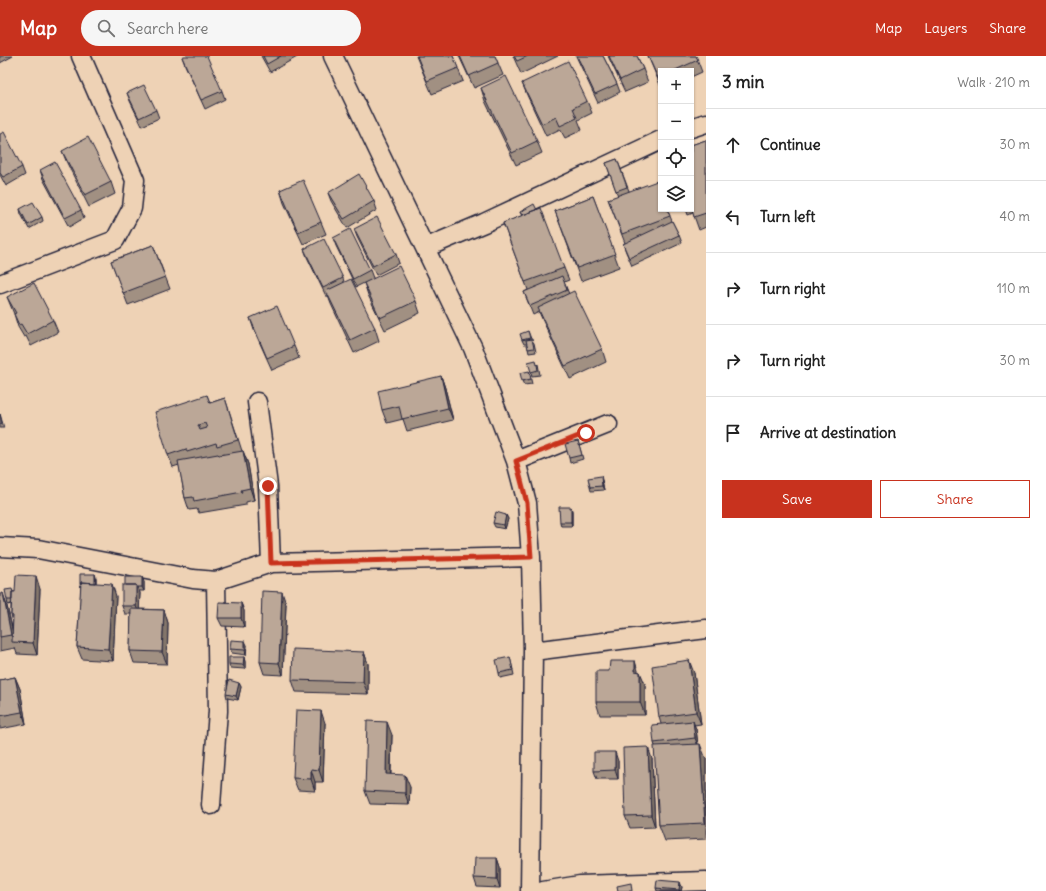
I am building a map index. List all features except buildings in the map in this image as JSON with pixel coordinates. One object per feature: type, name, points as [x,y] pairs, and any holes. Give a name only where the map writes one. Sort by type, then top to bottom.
[{"type":"street","points":[[0,284],[115,240],[132,208],[135,180],[81,56]]},
{"type":"street","points":[[333,56],[473,348],[516,461],[527,503],[531,557],[533,651],[530,891]]},
{"type":"street","points":[[694,127],[706,123]]},
{"type":"street","points":[[425,248],[484,223],[658,141]]},
{"type":"street","points":[[257,402],[268,486],[271,563]]},
{"type":"street","points":[[516,461],[608,424]]},
{"type":"street","points":[[0,547],[38,548],[193,579],[216,581],[271,563],[531,557]]},
{"type":"street","points":[[211,805],[218,711],[216,581]]},
{"type":"street","points":[[533,651],[706,629]]},
{"type":"street","points":[[543,891],[580,885],[706,881]]},
{"type":"route","points":[[268,486],[271,563],[531,557],[527,503],[516,461],[586,433]]}]
